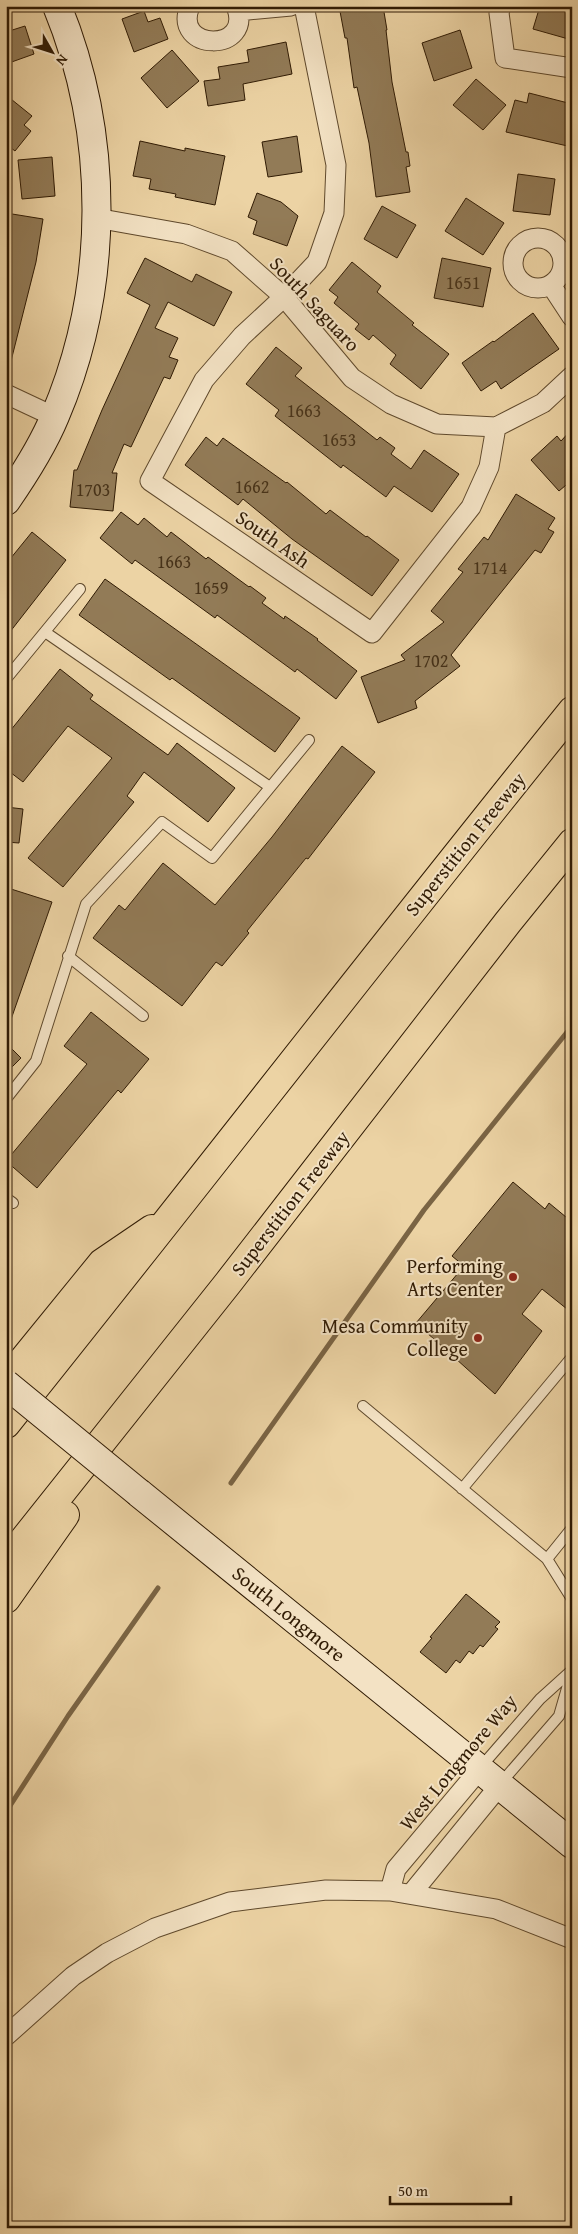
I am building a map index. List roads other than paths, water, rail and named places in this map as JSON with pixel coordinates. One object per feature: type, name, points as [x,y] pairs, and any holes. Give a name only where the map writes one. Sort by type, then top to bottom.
[{"type":"highway","points":[[439,876],[572,701]]},
{"type":"highway","name":"Superstition Freeway","points":[[6,1424],[174,1214],[439,876],[572,711]]},
{"type":"highway","name":"Superstition Freeway","points":[[6,1562],[228,1283],[508,922],[572,843]]},
{"type":"highway","points":[[508,922],[572,853]]},
{"type":"highway","points":[[6,1382],[102,1263],[174,1214]]},
{"type":"highway","points":[[6,1599],[228,1283]]},
{"type":"street","points":[[6,501],[55,417],[77,353],[88,306],[96,218],[92,135],[72,50],[57,6]]},
{"type":"street","points":[[190,6],[188,18],[190,26],[200,38],[207,41],[223,40],[230,36],[236,29],[237,9],[291,6]]},
{"type":"street","points":[[284,298],[317,262],[334,214],[336,165],[304,6]]},
{"type":"street","points":[[501,6],[499,13],[505,58],[572,68]]},
{"type":"street","name":"South Saguaro","points":[[96,218],[186,234],[232,251],[284,298],[352,378],[391,404],[437,424],[496,427]]},
{"type":"street","points":[[551,285],[572,317]]},
{"type":"street","name":"South Ash","points":[[284,298],[242,336],[204,380],[150,481],[372,634],[471,507],[489,467],[496,427]]},
{"type":"street","points":[[496,427],[543,403],[572,376]]},
{"type":"street","points":[[6,394],[55,417]]},
{"type":"street","name":"South Longmore","points":[[6,1382],[139,1493],[572,1844]]},
{"type":"street","name":"West Longmore Way","points":[[390,1891],[396,1869],[490,1777]]},
{"type":"street","name":"West Longmore Way","points":[[411,1894],[490,1777]]},
{"type":"street","points":[[6,2036],[73,1976],[107,1953],[156,1928],[230,1902],[326,1890],[390,1891],[496,1909],[572,1939]]},
{"type":"lane","points":[[6,679],[80,589]]},
{"type":"lane","points":[[45,632],[270,787]]},
{"type":"lane","points":[[6,1098],[36,1061],[86,904],[162,822],[212,858],[309,740]]},
{"type":"lane","points":[[68,956],[143,1016]]},
{"type":"lane","points":[[462,1489],[572,1356]]},
{"type":"lane","points":[[363,1406],[547,1559],[572,1599]]},
{"type":"lane","points":[[547,1559],[572,1528]]},
{"type":"lane","name":"West Longmore Way","points":[[490,1777],[559,1716],[572,1671]]},
{"type":"lane","name":"West Longmore Way","points":[[490,1777],[540,1699],[572,1671]]},
{"type":"waterway","points":[[231,1483],[424,1210],[572,1026]]},
{"type":"waterway","points":[[6,1812],[68,1716],[158,1588]]},
{"type":"place","name":"Performing Arts Center","points":[[513,1277]]},
{"type":"place","name":"Mesa Community College","points":[[478,1338]]}]
